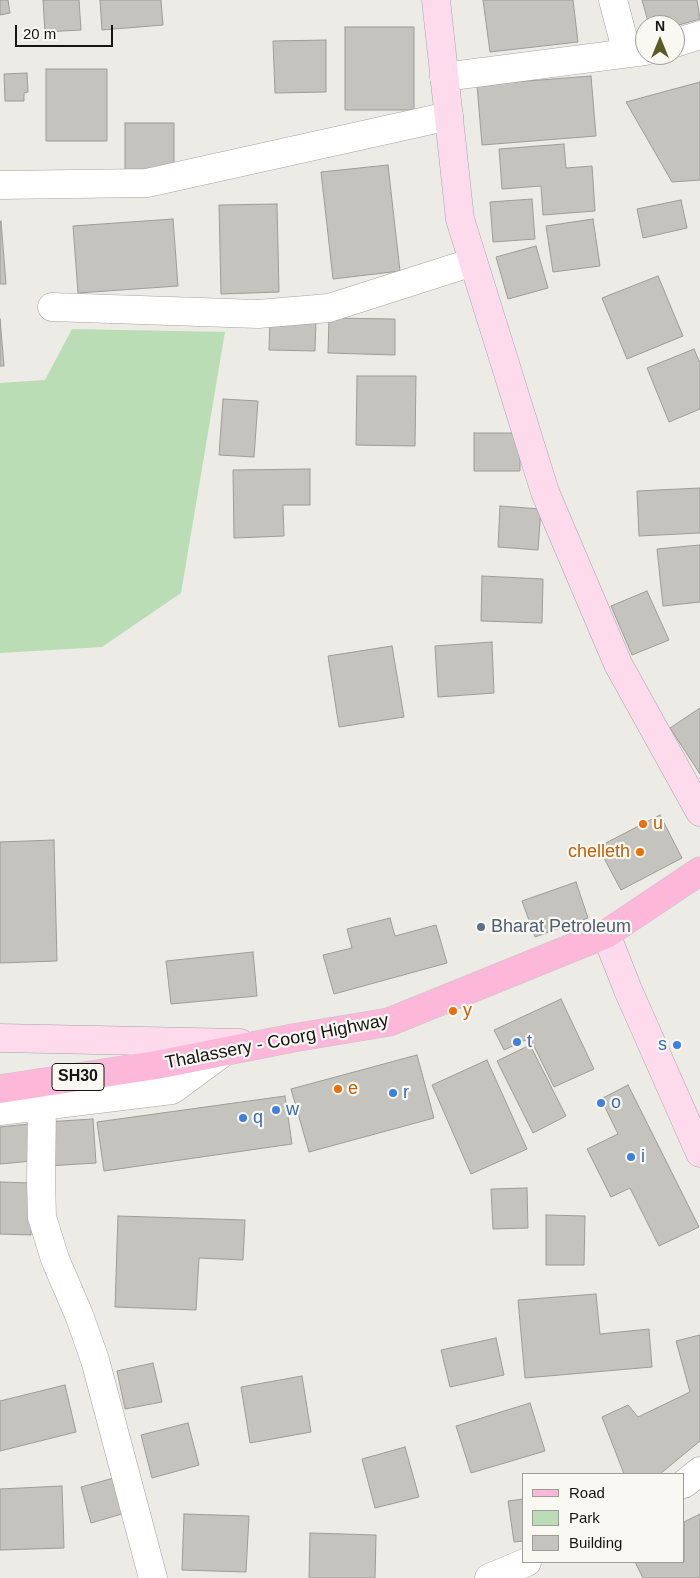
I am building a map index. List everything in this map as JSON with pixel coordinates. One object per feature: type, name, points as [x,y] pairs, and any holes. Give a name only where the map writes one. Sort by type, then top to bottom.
[{"type":"main road","name":"Thalassery - Coorg Highway","points":[[0,1089],[156,1065],[389,1022],[606,934],[700,871]]},
{"type":"street","points":[[436,0],[460,219],[545,492],[618,664],[700,812]]},
{"type":"street","points":[[613,0],[635,50]]},
{"type":"street","points":[[685,40],[700,35]]},
{"type":"street","points":[[444,77],[635,52]]},
{"type":"street","points":[[0,185],[147,183],[449,116]]},
{"type":"street","points":[[52,307],[258,314],[329,308],[473,262]]},
{"type":"street","points":[[606,934],[632,1000],[700,1153]]},
{"type":"street","points":[[0,1038],[267,1043]]},
{"type":"street","points":[[0,1111],[172,1090],[225,1051]]},
{"type":"street","points":[[42,1106],[42,1217],[55,1259],[79,1315],[95,1360],[153,1578]]},
{"type":"street","points":[[685,1483],[700,1471]]},
{"type":"street","points":[[488,1578],[525,1563]]},
{"type":"green space","points":[[72,329],[225,332],[181,593],[102,647],[0,653],[0,383],[45,380]]},
{"type":"building","points":[[0,0],[8,0],[10,13],[0,15]]},
{"type":"building","points":[[43,0],[79,0],[81,30],[45,32]]},
{"type":"building","points":[[100,0],[161,0],[163,25],[102,30]]},
{"type":"building","points":[[483,0],[573,0],[578,42],[490,52]]},
{"type":"building","points":[[642,0],[697,0],[700,19],[685,23],[685,15],[646,15]]},
{"type":"building","points":[[345,27],[414,27],[414,110],[345,110]]},
{"type":"building","points":[[326,40],[326,92],[275,93],[273,41]]},
{"type":"building","points":[[46,69],[107,69],[107,141],[46,141]]},
{"type":"building","points":[[27,73],[28,92],[24,93],[24,101],[5,101],[4,74]]},
{"type":"building","points":[[591,76],[596,136],[482,145],[477,85]]},
{"type":"building","points":[[700,82],[700,180],[672,182],[626,102]]},
{"type":"building","points":[[125,123],[174,123],[174,191],[125,191]]},
{"type":"building","points":[[564,144],[566,168],[592,166],[595,211],[543,215],[541,186],[502,189],[499,149]]},
{"type":"building","points":[[388,165],[400,271],[333,279],[321,172]]},
{"type":"building","points":[[532,199],[535,239],[493,242],[490,202]]},
{"type":"building","points":[[681,200],[687,228],[643,238],[637,209]]},
{"type":"building","points":[[277,204],[279,292],[221,294],[219,205]]},
{"type":"building","points":[[173,219],[178,286],[78,293],[73,226]]},
{"type":"building","points":[[593,219],[600,266],[553,272],[546,226]]},
{"type":"building","points":[[1,221],[6,284],[0,284]]},
{"type":"building","points":[[536,246],[548,288],[508,299],[496,257]]},
{"type":"building","points":[[658,276],[683,336],[627,359],[602,298]]},
{"type":"building","points":[[270,318],[316,319],[315,351],[269,350]]},
{"type":"building","points":[[329,318],[395,319],[395,355],[328,353]]},
{"type":"building","points":[[0,319],[4,366],[0,366]]},
{"type":"building","points":[[694,349],[700,363],[700,409],[669,422],[647,368]]},
{"type":"building","points":[[357,376],[416,376],[415,446],[356,445]]},
{"type":"building","points":[[223,399],[258,401],[254,457],[219,455]]},
{"type":"building","points":[[474,433],[520,433],[520,471],[474,471]]},
{"type":"building","points":[[310,469],[310,505],[283,505],[284,536],[234,538],[233,470]]},
{"type":"building","points":[[700,488],[700,533],[639,536],[637,491]]},
{"type":"building","points":[[500,506],[541,509],[538,550],[498,547]]},
{"type":"building","points":[[700,545],[700,602],[663,606],[657,549]]},
{"type":"building","points":[[482,576],[543,579],[542,623],[481,621]]},
{"type":"building","points":[[647,591],[669,640],[632,655],[611,606]]},
{"type":"building","points":[[492,642],[494,693],[438,697],[435,646]]},
{"type":"building","points":[[392,646],[404,717],[339,727],[328,656]]},
{"type":"building","points":[[700,708],[700,774],[670,728]]},
{"type":"building","name":"chelleth","points":[[660,815],[682,858],[621,890],[598,847]]},
{"type":"building","points":[[54,840],[57,961],[0,963],[0,842]]},
{"type":"building","points":[[576,882],[588,918],[535,937],[522,901]]},
{"type":"building","points":[[390,918],[395,936],[436,925],[447,963],[334,994],[323,955],[352,948],[347,929]]},
{"type":"building","points":[[253,952],[257,996],[171,1004],[166,961]]},
{"type":"building","points":[[561,999],[594,1069],[554,1087],[530,1038],[504,1050],[494,1030]]},
{"type":"building","points":[[530,1045],[566,1116],[533,1133],[497,1061]]},
{"type":"building","points":[[417,1055],[434,1118],[309,1152],[291,1089]]},
{"type":"building","points":[[487,1060],[527,1149],[471,1174],[432,1085]]},
{"type":"building","points":[[628,1085],[699,1227],[659,1246],[630,1188],[611,1197],[587,1149],[618,1134],[601,1099]]},
{"type":"building","points":[[285,1096],[292,1144],[104,1171],[97,1122]]},
{"type":"building","points":[[93,1119],[96,1163],[48,1166],[45,1122]]},
{"type":"building","points":[[29,1124],[32,1161],[0,1164],[0,1127]]},
{"type":"building","points":[[0,1182],[32,1183],[31,1235],[0,1234]]},
{"type":"building","points":[[527,1188],[528,1228],[493,1229],[491,1189]]},
{"type":"building","points":[[546,1215],[585,1216],[584,1265],[546,1265]]},
{"type":"building","points":[[118,1216],[245,1220],[243,1260],[199,1258],[196,1310],[115,1307]]},
{"type":"building","points":[[596,1294],[600,1334],[649,1329],[652,1367],[525,1378],[518,1300]]},
{"type":"building","points":[[700,1335],[700,1441],[661,1473],[624,1473],[602,1417],[628,1405],[638,1417],[690,1392],[676,1341]]},
{"type":"building","points":[[496,1338],[504,1375],[450,1387],[441,1350]]},
{"type":"building","points":[[153,1363],[162,1402],[125,1409],[117,1371]]},
{"type":"building","points":[[302,1376],[311,1432],[250,1443],[241,1387]]},
{"type":"building","points":[[65,1385],[76,1432],[0,1451],[0,1401]]},
{"type":"building","points":[[530,1403],[545,1451],[471,1473],[456,1426]]},
{"type":"building","points":[[188,1423],[199,1465],[152,1478],[141,1435]]},
{"type":"building","points":[[405,1447],[419,1497],[375,1508],[362,1459]]},
{"type":"building","points":[[114,1478],[125,1513],[91,1523],[81,1487]]},
{"type":"building","points":[[62,1486],[64,1548],[0,1550],[0,1489]]},
{"type":"building","points":[[522,1499],[522,1541],[514,1542],[508,1501]]},
{"type":"building","points":[[184,1514],[249,1516],[246,1572],[182,1570]]},
{"type":"building","points":[[700,1514],[700,1578],[643,1578],[636,1563],[685,1563],[685,1522]]},
{"type":"building","points":[[310,1533],[376,1535],[375,1578],[309,1578]]},
{"type":"place","name":"u","points":[[643,824]]},
{"type":"place","name":"chelleth","points":[[640,852]]},
{"type":"place","name":"Bharat Petroleum","points":[[481,927]]},
{"type":"place","name":"y","points":[[453,1011]]},
{"type":"place","name":"t","points":[[517,1042]]},
{"type":"place","name":"s","points":[[677,1045]]},
{"type":"place","name":"e","points":[[338,1089]]},
{"type":"place","name":"r","points":[[393,1093]]},
{"type":"place","name":"o","points":[[601,1103]]},
{"type":"place","name":"w","points":[[276,1110]]},
{"type":"place","name":"q","points":[[243,1118]]},
{"type":"place","name":"i","points":[[631,1157]]}]
